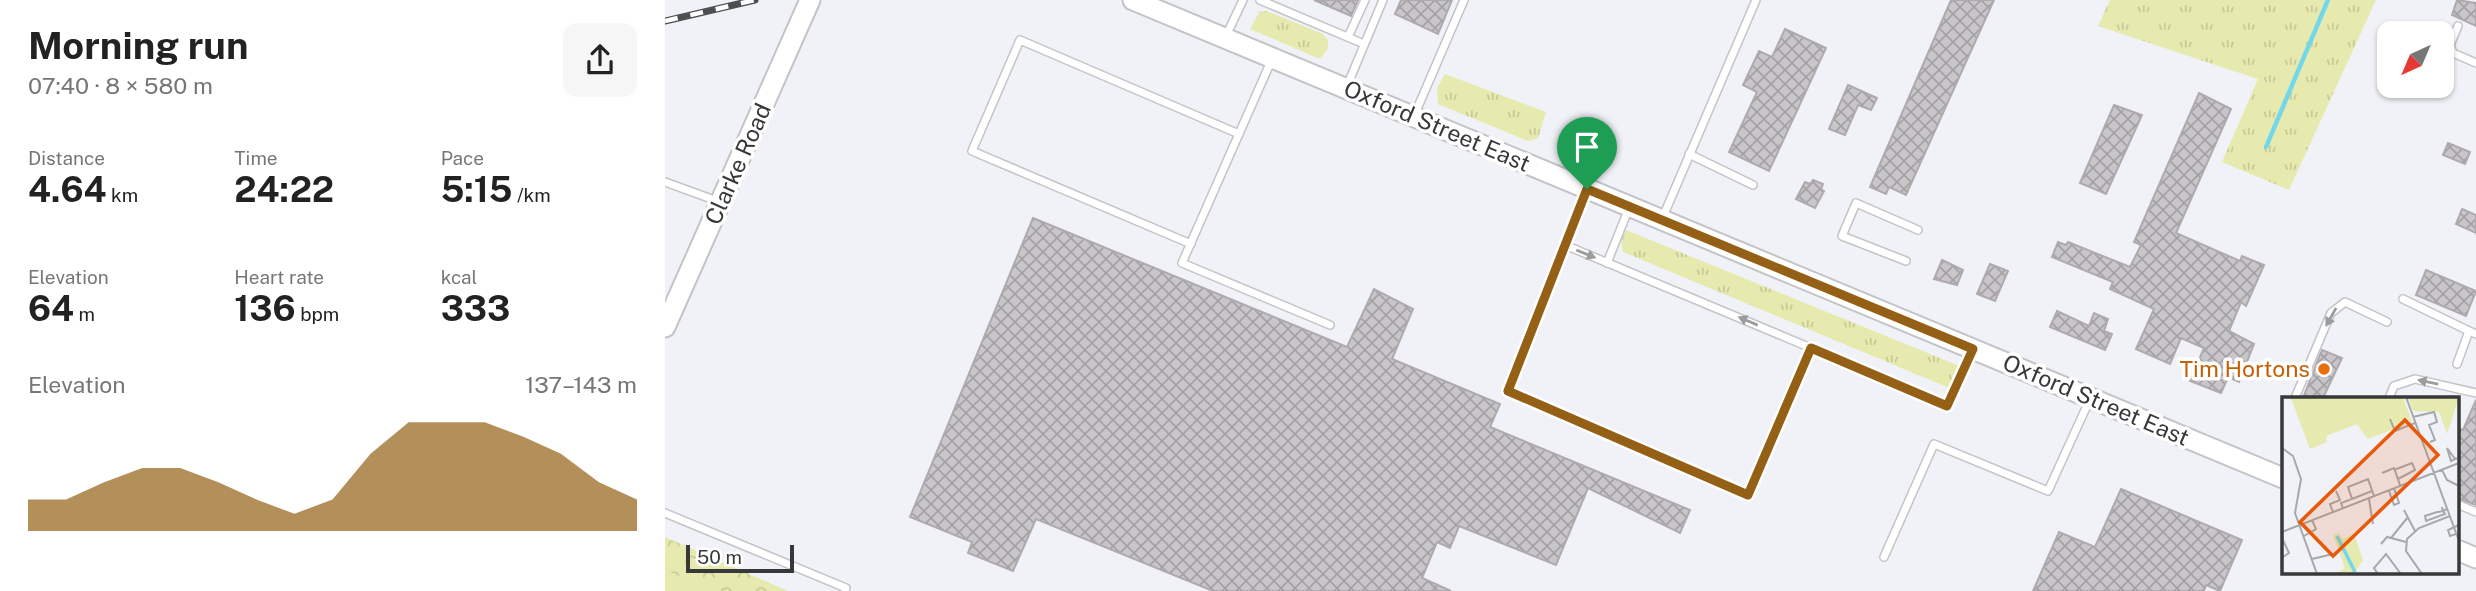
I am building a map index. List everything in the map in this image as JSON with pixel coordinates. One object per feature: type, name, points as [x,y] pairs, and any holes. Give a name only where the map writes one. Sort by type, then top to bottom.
[{"type":"main road","name":"Clarke Road","points":[[667,316],[810,0]]},
{"type":"main road","name":"Oxford Street East","points":[[1133,0],[2282,477]]},
{"type":"main road","points":[[2459,551],[2476,558]]},
{"type":"lane","points":[[1225,38],[1243,0]]},
{"type":"lane","points":[[1260,0],[1364,44]]},
{"type":"lane","points":[[1348,37],[1365,0]]},
{"type":"lane","points":[[1346,88],[1383,0]]},
{"type":"lane","points":[[1413,117],[1464,0]]},
{"type":"lane","points":[[1662,220],[1756,0]]},
{"type":"lane","points":[[2458,26],[2450,45],[2453,53],[2476,63]]},
{"type":"lane","points":[[1191,244],[972,150],[1006,71],[1020,40],[1239,134]]},
{"type":"lane","points":[[1272,58],[1182,263],[1330,325]]},
{"type":"lane","points":[[1689,154],[1753,185]]},
{"type":"lane","points":[[665,182],[720,202]]},
{"type":"lane","points":[[1587,189],[1508,391],[1748,495],[1811,348]]},
{"type":"lane","points":[[1906,261],[1842,236],[1856,203],[1918,230]]},
{"type":"lane","points":[[1607,263],[1629,206]]},
{"type":"lane","points":[[1565,245],[1947,406],[1973,349]]},
{"type":"lane","points":[[2403,299],[2473,332],[2457,364]]},
{"type":"lane","points":[[2295,397],[2338,305],[2345,302],[2387,323]]},
{"type":"lane","points":[[2389,397],[2394,386],[2415,379],[2476,393]]},
{"type":"lane","points":[[1884,558],[1934,443],[2049,491],[2090,398]]},
{"type":"lane","points":[[2459,505],[2476,512]]},
{"type":"lane","points":[[665,513],[846,589],[845,591]]},
{"type":"green space","points":[[2110,0],[2376,0],[2289,190],[2222,162],[2258,79],[2098,26]]},
{"type":"green space","points":[[1267,11],[1323,34],[1328,40],[1328,49],[1320,59],[1250,29],[1259,12]]},
{"type":"green space","points":[[1445,74],[1546,112],[1538,138],[1528,141],[1438,104],[1437,88]]},
{"type":"green space","points":[[1626,230],[1962,367],[1954,390],[1623,252],[1621,241]]},
{"type":"green space","points":[[665,537],[788,591],[665,591]]},
{"type":"green space","points":[[665,570],[716,591],[665,591]]},
{"type":"building","points":[[1314,0],[1358,0],[1351,16]]},
{"type":"building","points":[[1401,0],[1452,0],[1438,34],[1395,14]]},
{"type":"building","points":[[1951,0],[1994,0],[1906,195],[1889,187],[1886,194],[1870,187]]},
{"type":"building","points":[[2457,0],[2476,3],[2476,26],[2452,15]]},
{"type":"building","points":[[1785,29],[1826,48],[1769,171],[1729,152],[1757,92],[1743,85],[1759,51],[1772,57]]},
{"type":"building","points":[[1848,85],[1877,98],[1871,110],[1858,105],[1845,135],[1829,129]]},
{"type":"building","points":[[2199,93],[2231,109],[2176,233],[2240,261],[2242,256],[2264,265],[2246,306],[2241,302],[2229,331],[2254,344],[2239,382],[2228,377],[2221,393],[2190,381],[2204,348],[2181,338],[2170,364],[2136,349],[2154,309],[2110,289],[2113,282],[2052,257],[2058,242],[2066,245],[2068,242],[2130,267],[2141,245],[2134,242]]},
{"type":"building","points":[[2114,105],[2142,115],[2106,194],[2080,183]]},
{"type":"building","points":[[2448,143],[2470,152],[2465,164],[2443,155]]},
{"type":"building","points":[[1813,180],[1823,184],[1821,189],[1824,191],[1815,208],[1796,199],[1805,182],[1810,184]]},
{"type":"building","points":[[2462,209],[2476,215],[2476,233],[2456,224]]},
{"type":"building","points":[[1033,218],[1347,347],[1374,289],[1413,309],[1392,359],[1500,404],[1490,427],[1690,510],[1680,533],[1588,488],[1556,565],[1459,526],[1450,548],[1437,542],[1422,578],[1451,591],[1213,591],[1036,519],[1013,571],[968,553],[972,542],[910,517]]},
{"type":"building","points":[[1942,260],[1963,270],[1957,285],[1934,279]]},
{"type":"building","points":[[1990,264],[2008,271],[1995,301],[1977,294]]},
{"type":"building","points":[[2426,270],[2476,291],[2466,316],[2416,295]]},
{"type":"building","points":[[2057,311],[2089,326],[2094,313],[2108,319],[2104,331],[2112,334],[2105,350],[2050,327]]},
{"type":"building","name":"Tim Hortons","points":[[2322,350],[2342,358],[2323,397],[2303,397]]},
{"type":"building","points":[[2476,400],[2476,505],[2459,499],[2459,428],[2463,430]]},
{"type":"building","points":[[2121,489],[2242,540],[2220,591],[2206,585],[2204,591],[2033,591],[2059,532],[2095,547]]},
{"type":"waterway","points":[[2266,147],[2328,0]]},
{"type":"railway","points":[[665,21],[755,0]]},
{"type":"place","name":"Tim Hortons","points":[[2324,369]]},
{"type":"route","points":[[1587,189],[1973,349],[1947,406],[1811,348],[1748,495],[1508,391],[1587,189]]}]
